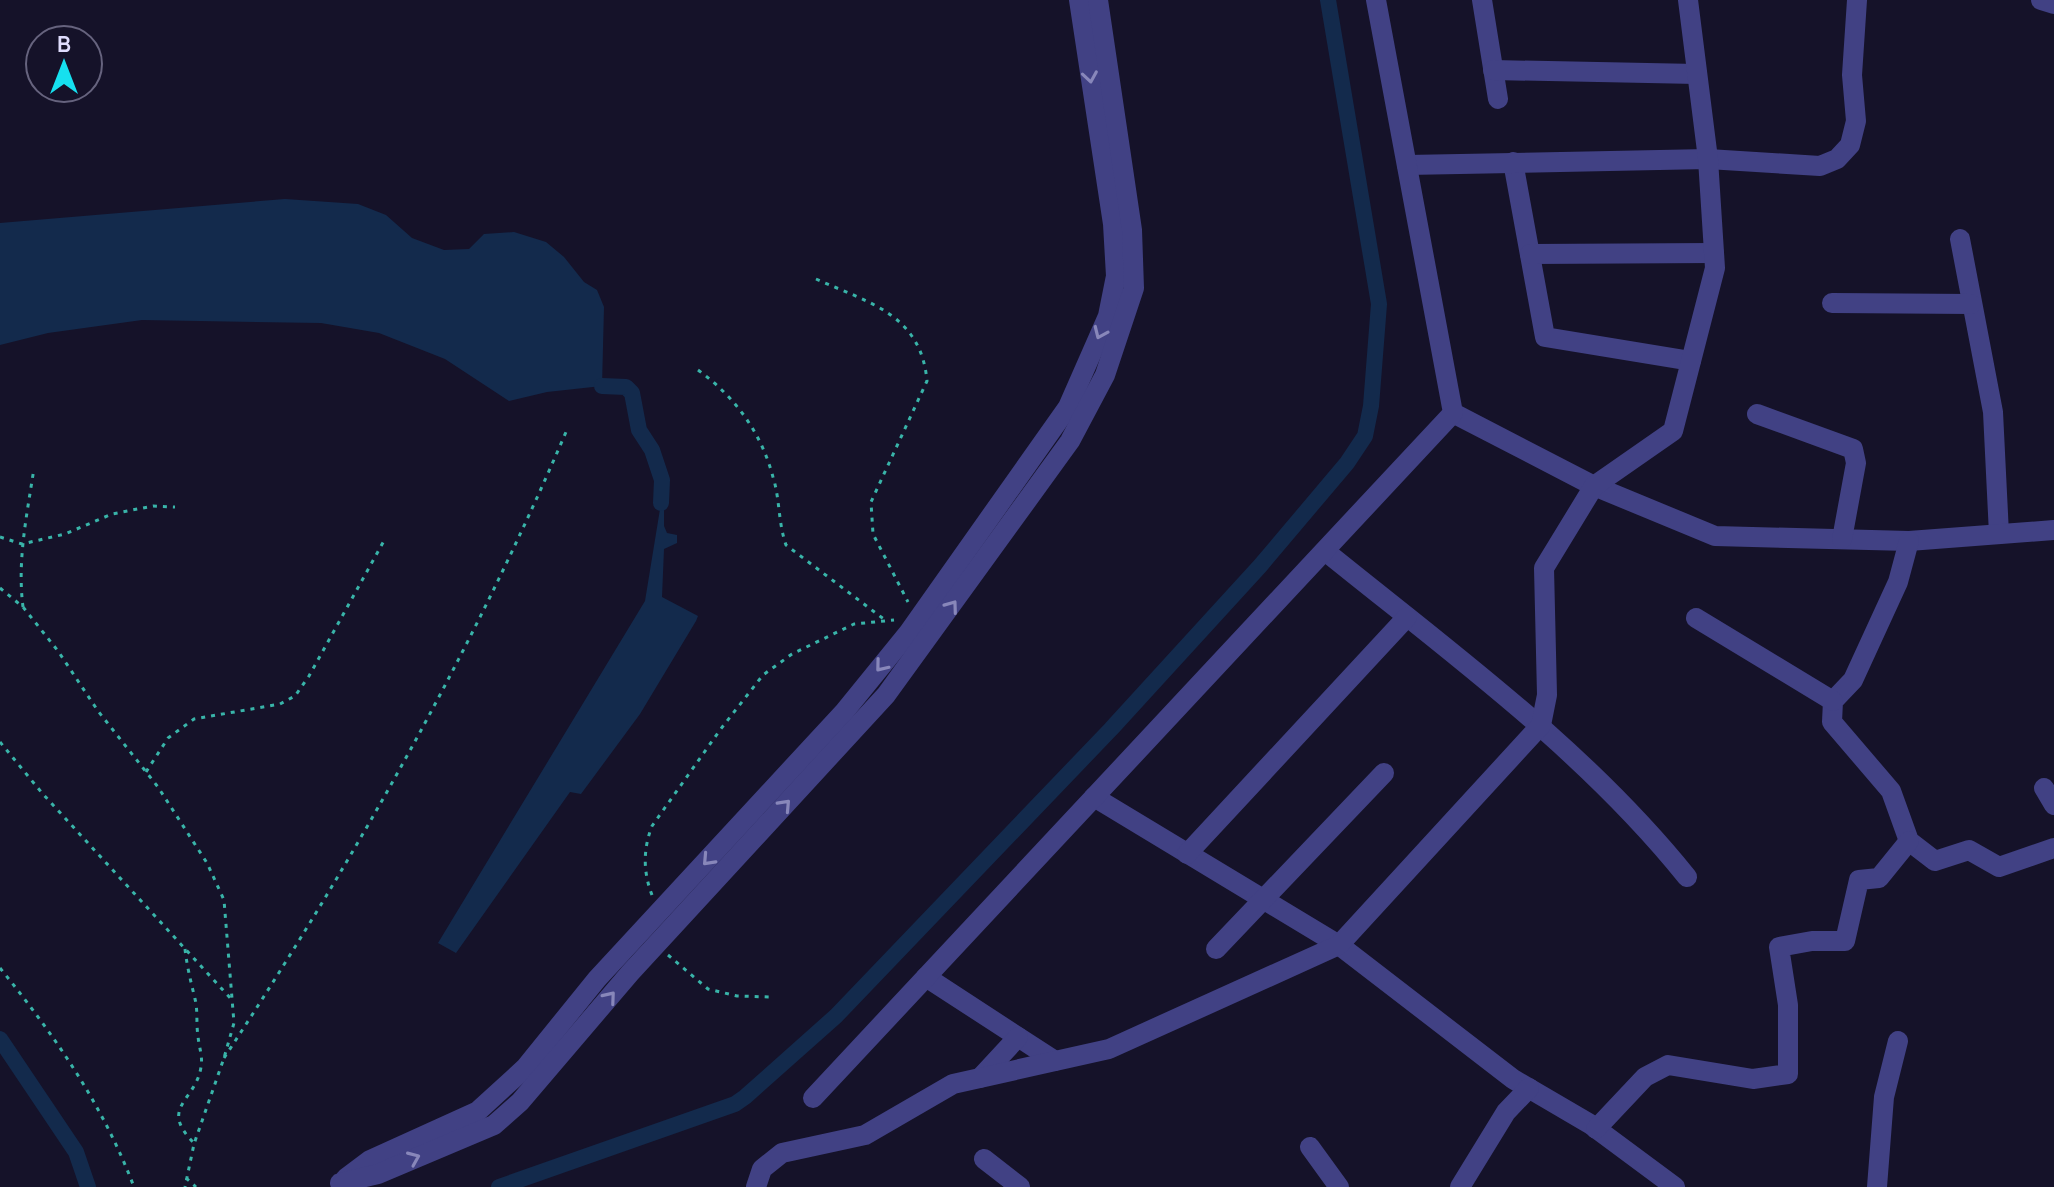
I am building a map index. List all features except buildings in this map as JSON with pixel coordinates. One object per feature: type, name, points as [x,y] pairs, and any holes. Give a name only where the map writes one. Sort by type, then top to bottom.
[{"type":"street","points":[[337,1185],[370,1160],[478,1111],[525,1068],[597,979],[667,918],[886,695],[925,626],[1070,441],[1105,375],[1134,288],[1132,230],[1115,174],[1079,0]]},
{"type":"street","points":[[1098,0],[1115,174]]},
{"type":"street","points":[[1376,0],[1453,413]]},
{"type":"street","points":[[1482,0],[1498,99]]},
{"type":"street","points":[[756,1187],[762,1169],[782,1153],[865,1135],[953,1084],[1109,1049],[1339,945],[1541,725],[1547,695],[1544,568],[1594,486],[1673,431],[1715,268],[1708,159],[1688,0]]},
{"type":"street","points":[[1407,165],[1708,159],[1820,166],[1837,159],[1850,145],[1856,121],[1852,75],[1857,0]]},
{"type":"street","points":[[2041,0],[2054,4]]},
{"type":"street","points":[[1493,70],[1697,74]]},
{"type":"street","points":[[1513,162],[1545,337],[1691,361]]},
{"type":"street","points":[[1960,239],[1993,412],[1999,534]]},
{"type":"street","points":[[1530,254],[1714,253]]},
{"type":"street","points":[[1832,303],[1971,304]]},
{"type":"street","points":[[1453,413],[1594,486],[1715,536],[1909,541],[2054,530]]},
{"type":"street","points":[[813,1098],[1453,413]]},
{"type":"street","points":[[1757,414],[1853,449],[1856,463],[1842,539]]},
{"type":"street","points":[[1909,541],[1898,582],[1853,680],[1833,701],[1832,722],[1891,791],[1909,841],[1935,861],[1969,850],[1999,867],[2054,848]]},
{"type":"street","points":[[1325,551],[1541,725],[1648,828],[1687,877]]},
{"type":"street","points":[[1187,854],[1407,617]]},
{"type":"street","points":[[1696,618],[1833,701]]},
{"type":"street","points":[[1216,949],[1384,773]]},
{"type":"street","points":[[1094,797],[1339,945],[1513,1079],[1596,1129],[1675,1187]]},
{"type":"street","points":[[1596,1129],[1645,1077],[1668,1065],[1753,1079],[1788,1074],[1788,1005],[1779,947],[1812,941],[1845,941],[1859,880],[1879,878],[1909,841]]},
{"type":"street","points":[[337,1185],[378,1174],[494,1125],[520,1102],[657,944],[667,918]]},
{"type":"street","points":[[926,977],[1055,1061]]},
{"type":"street","points":[[980,1078],[1018,1037]]},
{"type":"street","points":[[1877,1187],[1884,1097],[1898,1041]]},
{"type":"street","points":[[1460,1187],[1506,1112],[1529,1088]]},
{"type":"street","points":[[1310,1147],[1339,1187]]},
{"type":"street","points":[[984,1159],[1020,1187]]},
{"type":"path","points":[[816,279],[882,308],[899,319],[913,337],[925,361],[927,381],[878,481],[871,502],[871,517],[873,534],[925,626]]},
{"type":"path","points":[[698,370],[722,387],[754,427],[774,478],[780,526],[786,545],[885,620]]},
{"type":"path","points":[[224,1058],[300,943],[386,798],[472,631],[566,432]]},
{"type":"path","points":[[23,607],[20,578],[22,544],[34,468]]},
{"type":"path","points":[[0,537],[22,544],[65,534],[112,514],[153,506],[175,507]]},
{"type":"path","points":[[146,772],[168,738],[194,719],[280,704],[295,696],[385,539]]},
{"type":"path","points":[[0,588],[23,607],[58,651],[98,711],[146,772],[207,863],[221,892],[227,924],[234,1023],[194,1144],[185,1187]]},
{"type":"path","points":[[667,918],[648,886],[645,842],[652,826],[763,675],[792,654],[854,624],[885,620],[925,626]]},
{"type":"path","points":[[0,742],[42,793],[233,1001]]},
{"type":"path","points":[[657,944],[708,989],[737,996],[769,997]]},
{"type":"path","points":[[185,949],[202,1053],[197,1083],[185,1095],[179,1108],[179,1120],[183,1132],[194,1144]]},
{"type":"path","points":[[0,968],[46,1024],[85,1085],[118,1145],[134,1187]]},
{"type":"path","points":[[186,1178],[196,1187]]},
{"type":"water","points":[[285,199],[358,204],[386,215],[412,238],[444,250],[469,249],[484,234],[514,232],[546,242],[564,257],[584,282],[597,290],[604,307],[602,386],[547,392],[509,401],[445,359],[379,333],[321,323],[142,320],[48,333],[0,345],[0,223]]},
{"type":"water","points":[[661,503],[664,503],[667,533],[677,535],[677,543],[664,549],[662,597],[698,616],[696,621],[640,714],[581,794],[570,792],[456,953],[438,943],[645,601]]},
{"type":"waterway","points":[[499,1187],[735,1104],[745,1097],[836,1016],[1111,729],[1260,566],[1347,463],[1365,436],[1371,406],[1379,304],[1328,0]]},
{"type":"waterway","points":[[602,386],[626,387],[632,393],[639,430],[652,450],[662,480],[661,503]]},
{"type":"waterway","points":[[0,1039],[76,1152],[88,1187]]}]
